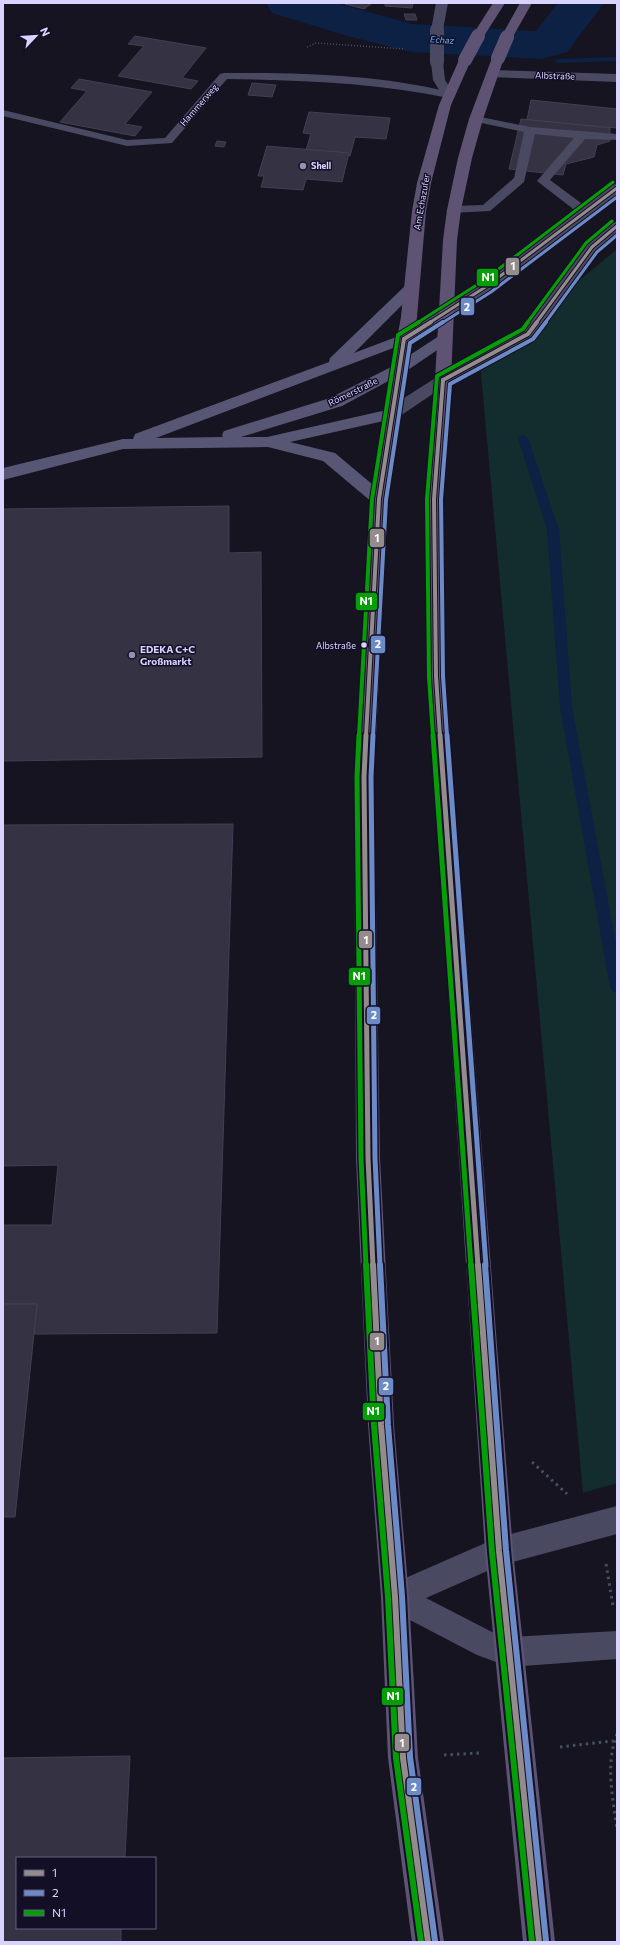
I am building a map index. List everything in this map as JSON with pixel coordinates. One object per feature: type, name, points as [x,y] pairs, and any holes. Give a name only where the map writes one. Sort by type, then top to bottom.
[{"type":"main road","name":"Am Echazufer","points":[[428,1942],[404,1758],[395,1597],[381,1425],[368,1158],[364,776],[379,499],[391,414],[409,317],[419,211],[424,183],[449,94],[478,36],[499,3]]},
{"type":"main road","points":[[526,3],[507,37],[476,119],[454,210],[450,240],[443,380],[434,499],[436,676],[499,1551],[539,1942]]},
{"type":"main road","points":[[330,367],[412,287]]},
{"type":"main road","points":[[123,444],[404,339]]},
{"type":"main road","name":"Römerstraße","points":[[207,442],[336,402],[399,369],[444,339]]},
{"type":"main road","name":"Römerstraße","points":[[3,474],[123,444],[267,442],[391,414]]},
{"type":"main road","points":[[267,442],[329,457],[379,499]]},
{"type":"street","points":[[442,3],[437,30],[437,62],[439,80],[449,94]]},
{"type":"street","name":"Albstraße","points":[[492,74],[617,78]]},
{"type":"street","points":[[404,339],[446,316],[483,290],[617,188]]},
{"type":"street","points":[[391,414],[443,380],[528,334],[592,247],[617,226]]},
{"type":"street","points":[[395,1597],[499,1551],[617,1520]]},
{"type":"street","points":[[395,1597],[488,1645],[510,1652],[617,1645]]},
{"type":"lane","name":"Hammerweg","points":[[3,113],[127,143],[168,141],[224,76],[283,76],[409,86],[449,94]]},
{"type":"lane","points":[[476,119],[530,130],[617,137]]},
{"type":"lane","points":[[454,210],[486,208],[520,179],[530,130]]},
{"type":"lane","points":[[582,135],[543,181],[585,212]]},
{"type":"path","points":[[617,1734],[613,1741],[611,1776],[617,1830]]},
{"type":"green space","points":[[617,249],[617,1483],[583,1493],[480,363]]},
{"type":"water","points":[[367,27],[415,34],[412,41]]},
{"type":"building","points":[[385,3],[413,3],[412,8],[385,6]]},
{"type":"building","points":[[345,4],[371,4],[364,9]]},
{"type":"building","points":[[404,14],[415,14],[417,20],[406,20]]},
{"type":"building","points":[[135,36],[206,48],[182,78],[198,81],[191,89],[118,76],[144,46],[128,44]]},
{"type":"building","points":[[79,79],[152,92],[125,124],[142,127],[135,136],[60,122],[87,91],[71,88]]},
{"type":"building","points":[[252,83],[276,85],[272,97],[248,95]]},
{"type":"building","points":[[531,100],[617,109],[617,128],[527,120]]},
{"type":"building","points":[[309,112],[390,118],[386,139],[355,137],[350,156],[348,155],[349,153],[306,150],[311,134],[303,133]]},
{"type":"building","points":[[521,119],[610,128],[610,141],[597,145],[594,157],[566,164],[563,175],[509,169]]},
{"type":"building","points":[[217,141],[226,142],[224,147],[215,146]]},
{"type":"building","name":"Shell","points":[[267,146],[349,153],[342,182],[306,179],[303,190],[261,187],[264,176],[258,176]]},
{"type":"building","name":"EDEKA C+C Großmarkt","points":[[229,506],[229,553],[261,552],[262,757],[3,761],[3,509]]},
{"type":"building","points":[[233,824],[217,1333],[34,1334],[37,1304],[3,1304],[3,1225],[52,1225],[58,1165],[3,1166],[3,825]]},
{"type":"building","points":[[3,1304],[37,1304],[15,1517],[3,1517]]},
{"type":"building","points":[[130,1756],[125,1857],[16,1857],[16,1929],[121,1929],[121,1942],[3,1942],[3,1758]]},
{"type":"waterway","name":"Echaz","points":[[288,3],[367,27],[412,38],[542,45],[551,42],[582,3]]},
{"type":"waterway","points":[[558,61],[617,59]]},
{"type":"waterway","points":[[523,438],[553,530],[566,707],[617,987]]},
{"type":"transit line","name":"N1","points":[[421,1942],[396,1758],[388,1597],[374,1425],[361,1158],[357,777],[372,499],[398,335],[483,281],[613,182]]},
{"type":"transit line","name":"1","points":[[404,339],[487,286],[617,188]]},
{"type":"transit line","name":"2","points":[[435,1941],[410,1757],[402,1596],[388,1425],[375,1158],[371,777],[386,500],[410,343],[491,292],[617,197]]},
{"type":"transit line","name":"N1","points":[[532,1942],[492,1552],[429,677],[427,499],[437,376],[523,329],[586,243],[612,221]]},
{"type":"transit line","name":"1","points":[[443,380],[528,334],[592,247],[617,226]]},
{"type":"transit line","name":"2","points":[[546,1941],[506,1550],[443,676],[441,499],[450,384],[533,339],[597,252],[617,235]]},
{"type":"transit line","name":"1","points":[[404,339],[379,499],[364,777],[368,1158],[381,1425],[395,1597],[403,1758],[428,1942]]},
{"type":"transit line","name":"1","points":[[443,380],[434,499],[436,676],[499,1551],[539,1942]]},
{"type":"place","name":"Shell","points":[[303,166]]},
{"type":"place","name":"Albstraße","points":[[364,645]]},
{"type":"place","name":"EDEKA C+C Großmarkt","points":[[132,655]]}]
